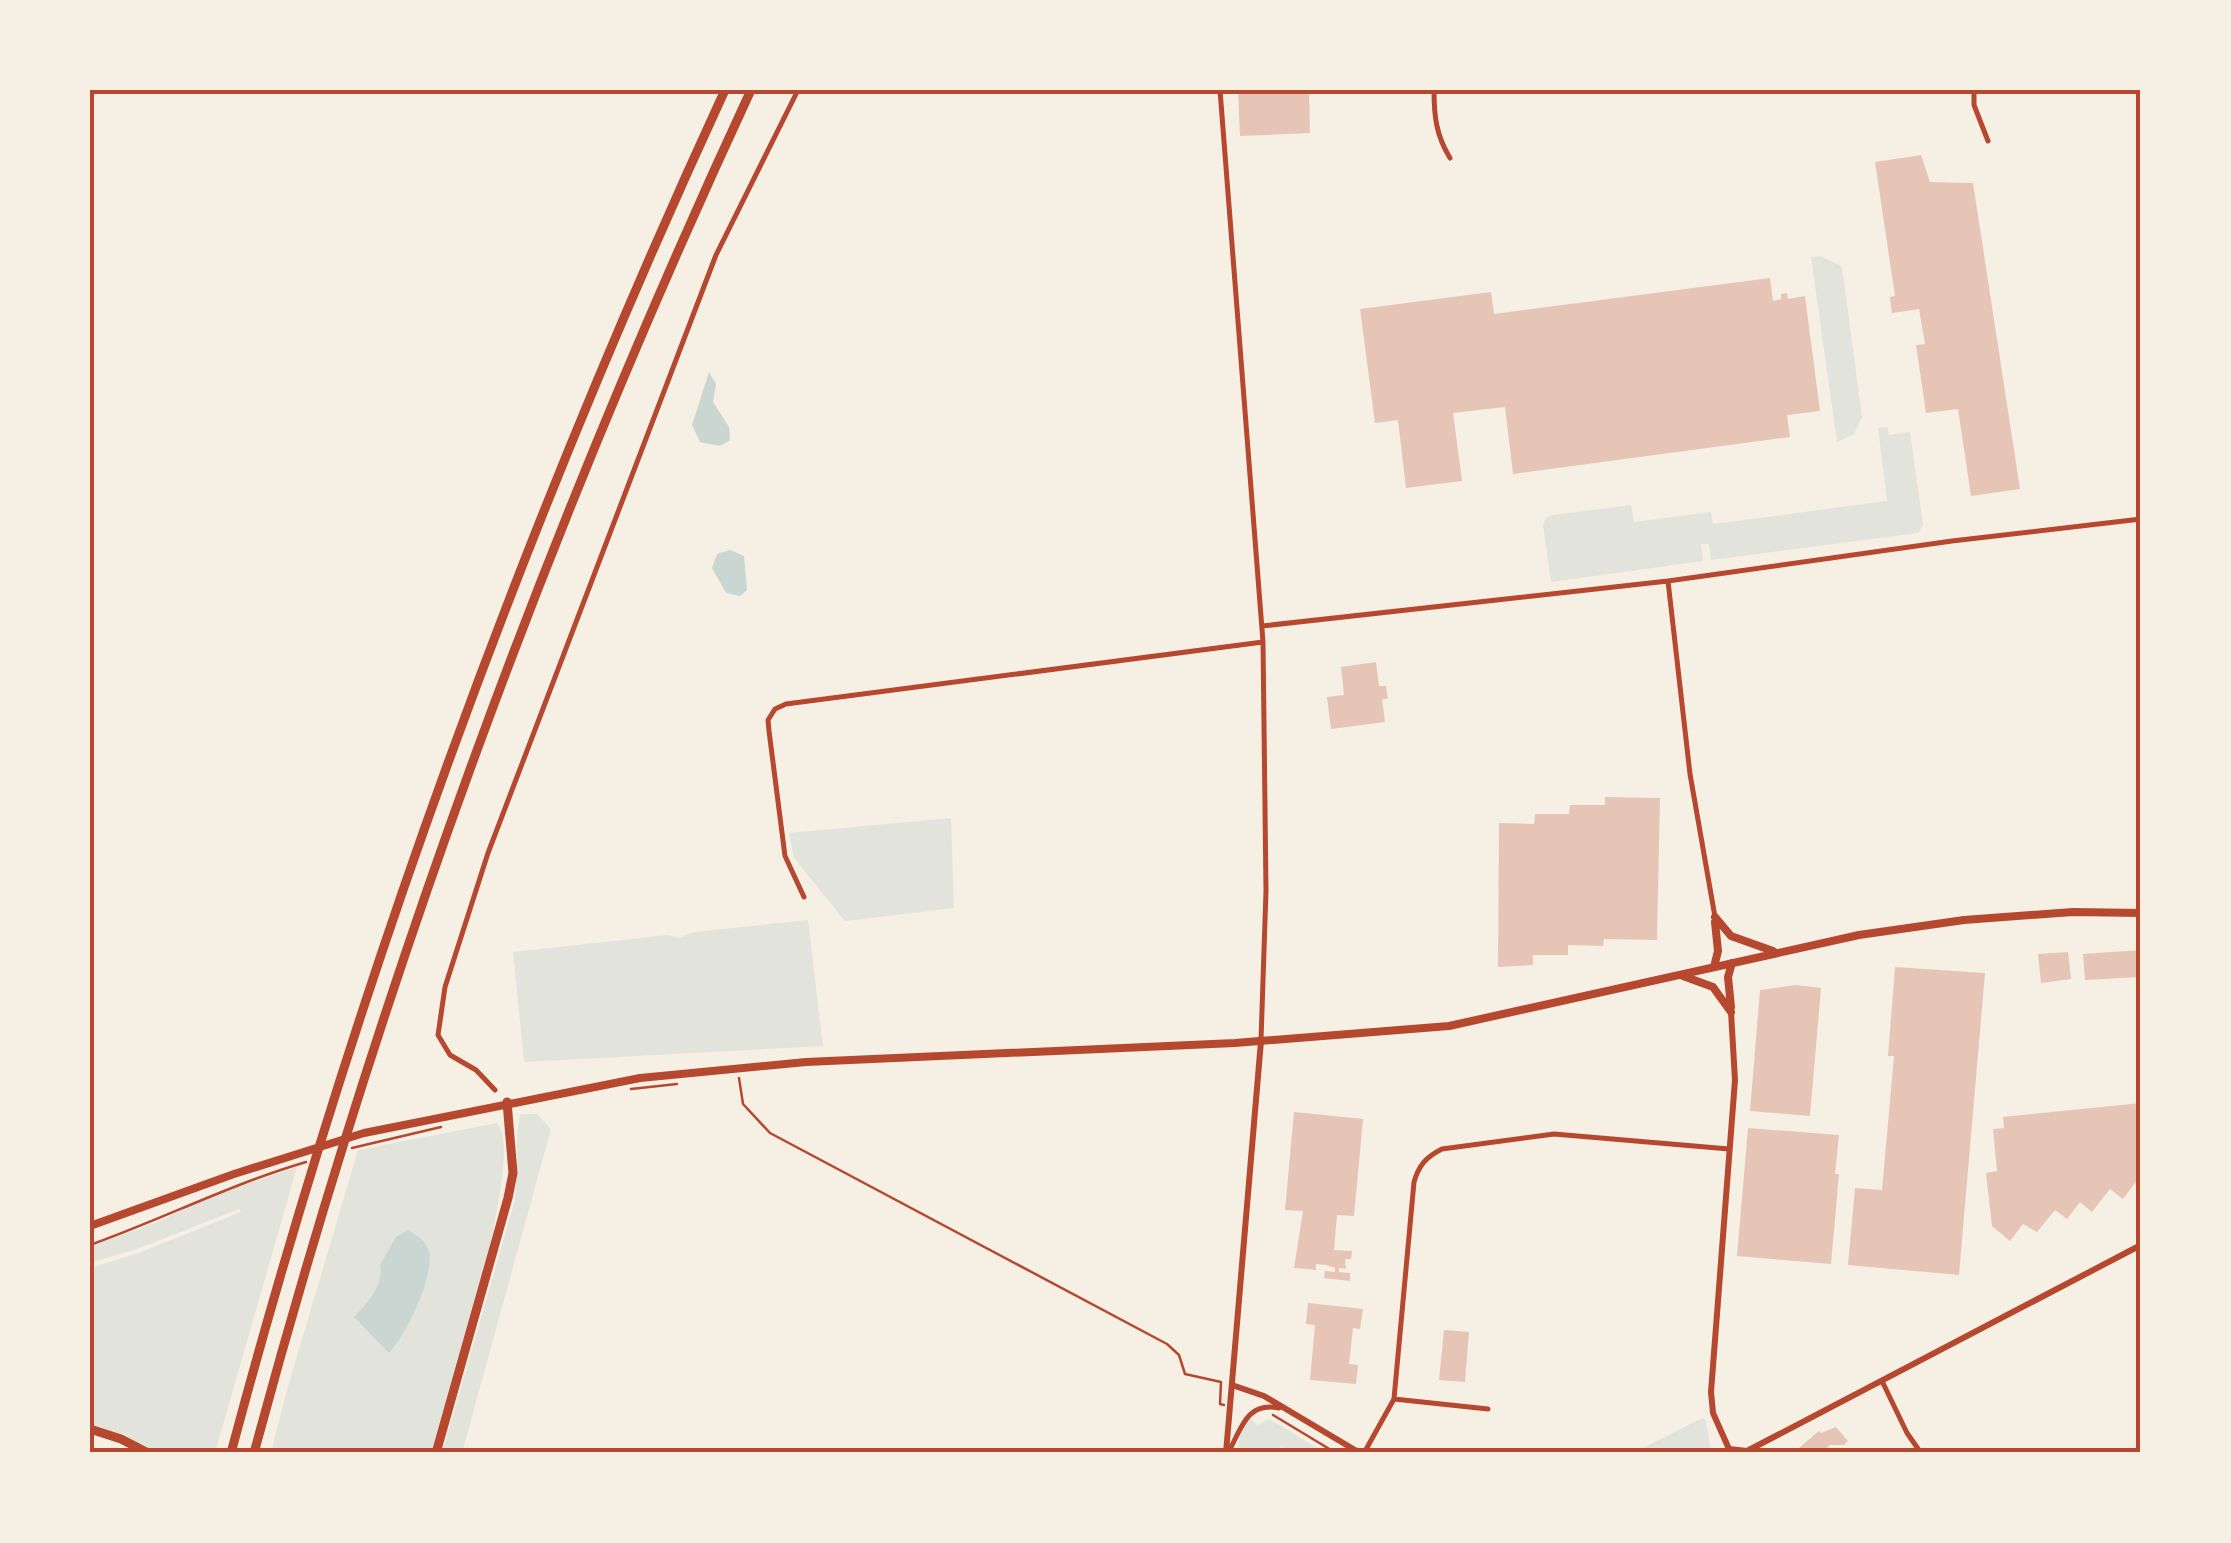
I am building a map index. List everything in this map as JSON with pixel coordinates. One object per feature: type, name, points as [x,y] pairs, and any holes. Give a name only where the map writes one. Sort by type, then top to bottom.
[{"type":"highway","points":[[231,1453],[342,1069],[466,709],[608,351],[725,90]]},
{"type":"highway","points":[[254,1453],[364,1079],[491,709],[630,361],[751,90]]},
{"type":"highway","points":[[436,1453],[513,1174],[507,1102]]},
{"type":"highway","points":[[90,1429],[148,1453]]},
{"type":"main road","points":[[90,1226],[364,1133],[640,1078],[737,1067],[922,1055],[1262,1040],[1449,1026],[1859,935],[1964,920],[2073,912],[2141,913]]},
{"type":"main road","points":[[1715,917],[1731,936],[1777,952]]},
{"type":"main road","points":[[1714,967],[1718,950],[1715,917]]},
{"type":"main road","points":[[1730,1012],[1728,982],[1732,963]]},
{"type":"main road","points":[[1678,975],[1713,987],[1723,996],[1730,1012]]},
{"type":"street","points":[[495,1090],[476,1070],[450,1055],[438,1035],[444,987],[488,853],[716,255],[798,90]]},
{"type":"street","points":[[1220,90],[1263,642],[1266,890],[1262,1040],[1227,1453]]},
{"type":"street","points":[[1434,90],[1434,120],[1440,142],[1450,158]]},
{"type":"street","points":[[1974,90],[1974,105],[1988,142]]},
{"type":"street","points":[[1262,626],[1668,580],[2141,519]]},
{"type":"street","points":[[1668,580],[1690,774],[1715,917]]},
{"type":"street","points":[[804,897],[785,856],[768,720],[774,708],[1263,642]]},
{"type":"street","points":[[1730,1012],[1735,1080],[1712,1399],[1729,1448],[1741,1453],[1755,1447],[2141,1245]]},
{"type":"street","points":[[1232,1384],[1264,1396],[1362,1453],[1394,1399],[1414,1182],[1418,1167],[1429,1156],[1442,1150],[1554,1134],[1728,1149]]},
{"type":"street","points":[[1882,1381],[1921,1453]]},
{"type":"street","points":[[1394,1399],[1488,1409]]},
{"type":"street","points":[[1227,1453],[1252,1411],[1268,1406],[1287,1409]]},
{"type":"path","points":[[739,1076],[743,1104],[770,1133],[1168,1344],[1179,1355],[1185,1374],[1221,1382],[1220,1404],[1230,1405]]},
{"type":"path","points":[[624,1090],[688,1082]]},
{"type":"path","points":[[345,1150],[456,1124]]},
{"type":"path","points":[[90,1244],[172,1215],[219,1191],[312,1160]]},
{"type":"path","points":[[1268,1414],[1336,1453]]},
{"type":"shaded area","points":[[1821,256],[1841,266],[1862,417],[1854,434],[1837,442],[1811,257]]},
{"type":"shaded area","points":[[709,372],[716,384],[713,402],[729,427],[730,440],[720,446],[700,442],[692,425]]},
{"type":"shaded area","points":[[1887,427],[1889,435],[1910,432],[1923,525],[1918,533],[1711,560],[1709,544],[1701,544],[1703,561],[1551,582],[1543,525],[1553,515],[1631,505],[1634,522],[1711,512],[1713,524],[1887,501],[1878,428]]},
{"type":"shaded area","points":[[730,550],[744,556],[747,590],[740,596],[726,593],[712,568],[717,554]]},
{"type":"shaded area","points":[[951,818],[954,908],[845,921],[794,858],[789,833]]},
{"type":"shaded area","points":[[808,920],[823,1046],[524,1062],[513,952],[668,935],[679,938],[694,932]]},
{"type":"shaded area","points":[[521,1114],[537,1114],[551,1129],[462,1453],[442,1453],[515,1200]]},
{"type":"shaded area","points":[[497,1123],[504,1145],[493,1229],[431,1453],[271,1453],[358,1150]]},
{"type":"shaded area","points":[[297,1167],[215,1453],[155,1453],[124,1435],[90,1424],[90,1268],[241,1212],[239,1209],[90,1263],[90,1246],[158,1222],[209,1197]]},
{"type":"shaded area","points":[[408,1230],[421,1239],[429,1252],[427,1276],[417,1305],[389,1353],[354,1317],[377,1287],[380,1265],[396,1237]]},
{"type":"shaded area","points":[[1250,1418],[1257,1425],[1269,1419],[1326,1453],[1290,1453],[1281,1446],[1275,1453],[1236,1453],[1241,1430]]},
{"type":"shaded area","points":[[1702,1418],[1706,1420],[1711,1453],[1633,1453]]},
{"type":"building","points":[[1309,90],[1310,133],[1240,136],[1238,91]]},
{"type":"building","points":[[1921,155],[1930,182],[1973,183],[2020,489],[1971,496],[1958,409],[1926,413],[1916,345],[1925,344],[1919,309],[1892,313],[1890,297],[1895,296],[1875,162]]},
{"type":"building","points":[[1770,278],[1773,301],[1787,293],[1788,299],[1805,296],[1820,411],[1787,415],[1790,437],[1513,474],[1505,407],[1453,413],[1462,481],[1406,488],[1398,420],[1375,423],[1360,309],[1491,292],[1494,314]]},
{"type":"building","points":[[1376,662],[1379,686],[1386,686],[1388,699],[1382,699],[1385,722],[1331,729],[1327,697],[1344,695],[1341,667]]},
{"type":"building","points":[[1605,797],[1660,798],[1657,940],[1604,939],[1603,946],[1568,945],[1568,955],[1533,955],[1533,965],[1498,967],[1499,823],[1534,824],[1535,814],[1569,814],[1570,805],[1605,805]]},
{"type":"building","points":[[2141,950],[2141,977],[2085,980],[2083,954]]},
{"type":"building","points":[[2068,952],[2071,979],[2041,983],[2038,954]]},
{"type":"building","points":[[1895,967],[1985,973],[1959,1275],[1848,1265],[1855,1188],[1882,1190],[1894,1056],[1888,1056]]},
{"type":"building","points":[[1796,985],[1821,988],[1810,1116],[1750,1111],[1760,990]]},
{"type":"building","points":[[2141,1103],[2141,1175],[2123,1199],[2110,1189],[2092,1212],[2080,1202],[2067,1219],[2055,1210],[2037,1232],[2023,1224],[2010,1241],[1992,1226],[1986,1173],[1997,1171],[1993,1129],[2004,1128],[2003,1117]]},
{"type":"building","points":[[1294,1112],[1363,1119],[1354,1216],[1337,1215],[1334,1250],[1352,1251],[1351,1259],[1345,1259],[1346,1269],[1339,1268],[1339,1272],[1350,1273],[1350,1281],[1324,1278],[1325,1271],[1335,1272],[1335,1268],[1326,1265],[1316,1264],[1316,1270],[1294,1268],[1303,1211],[1285,1210]]},
{"type":"building","points":[[1748,1128],[1839,1135],[1831,1264],[1737,1256]]},
{"type":"building","points":[[1308,1303],[1363,1309],[1360,1329],[1353,1328],[1349,1364],[1358,1365],[1356,1384],[1310,1380],[1315,1325],[1306,1324]]},
{"type":"building","points":[[1444,1330],[1469,1332],[1465,1382],[1439,1380]]},
{"type":"building","points":[[1836,1427],[1848,1441],[1844,1445],[1830,1445],[1821,1453],[1793,1453],[1819,1431]]}]
